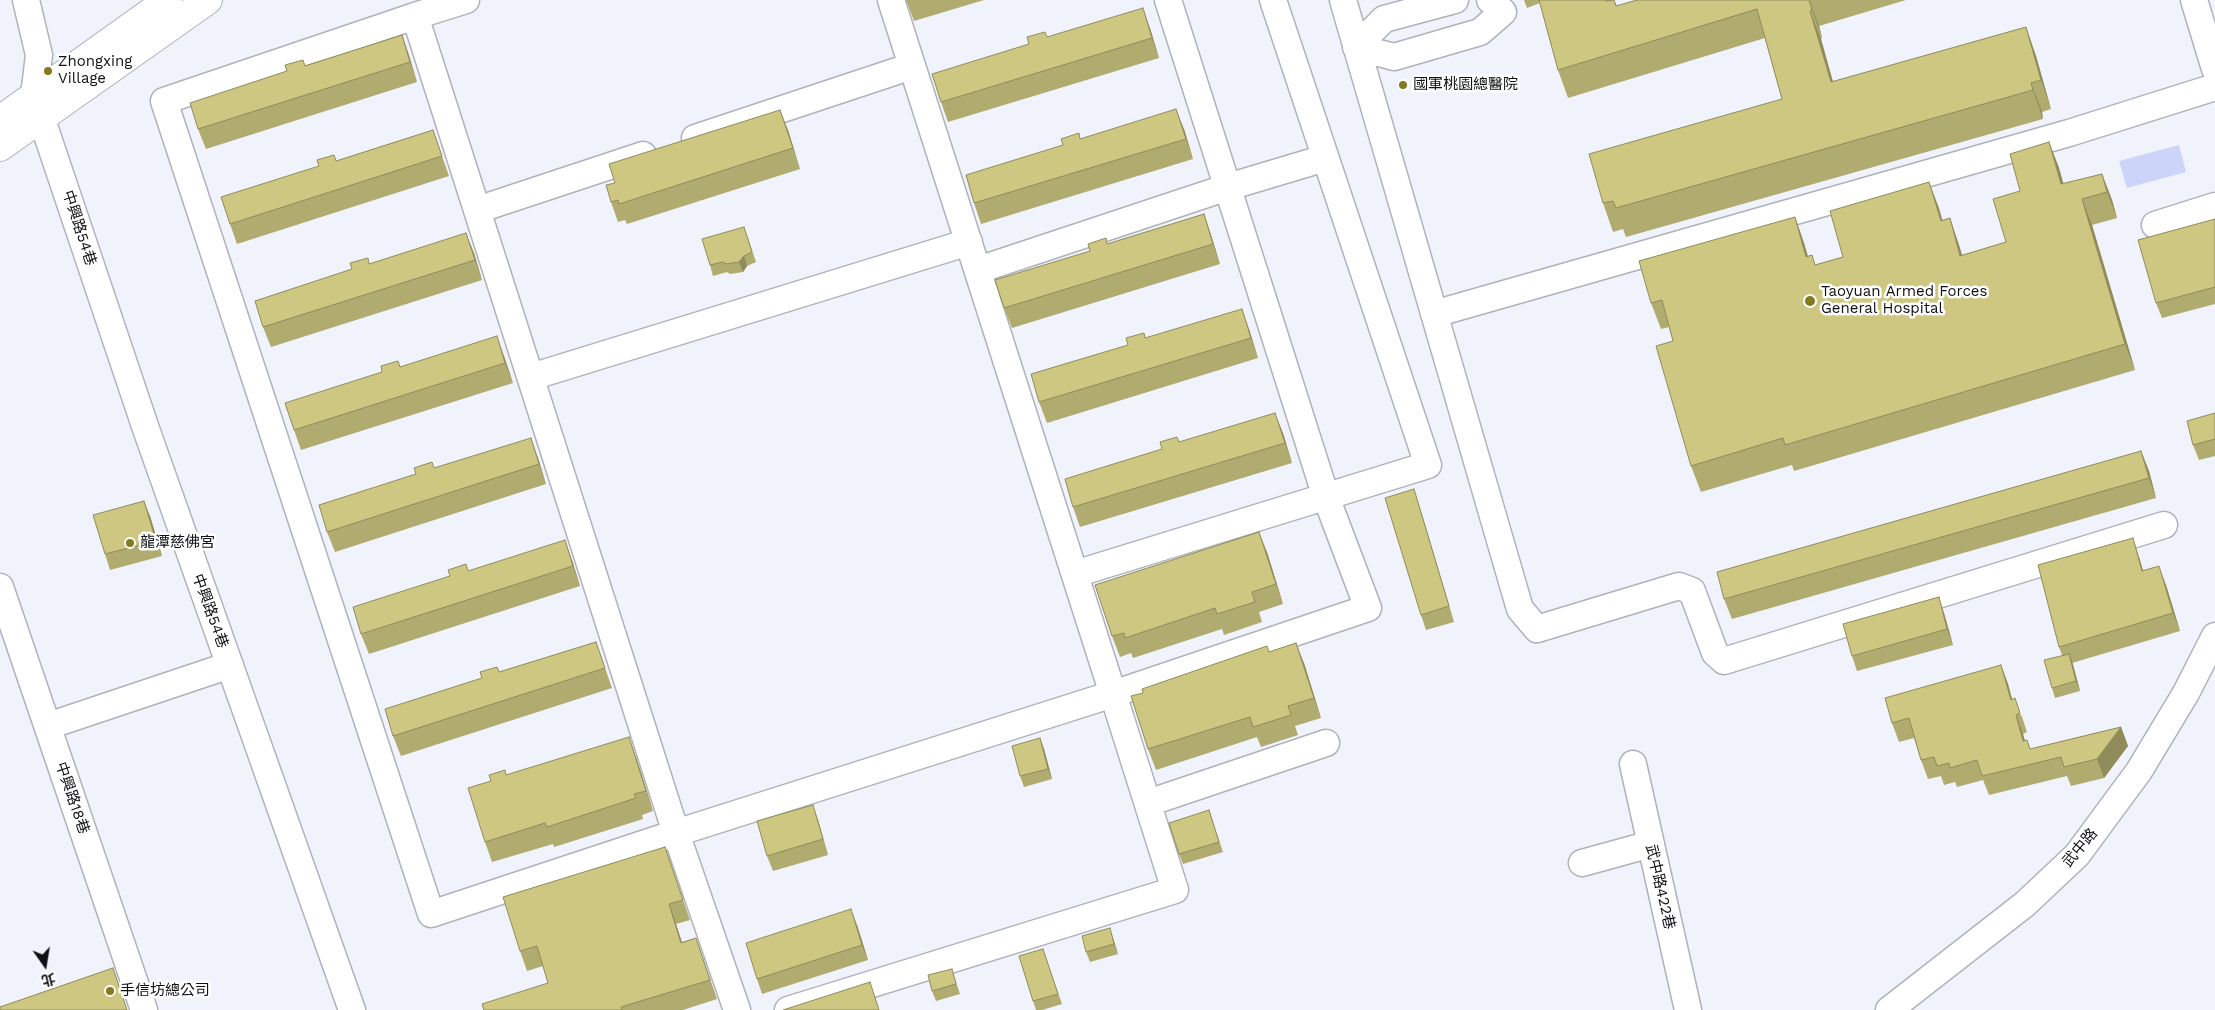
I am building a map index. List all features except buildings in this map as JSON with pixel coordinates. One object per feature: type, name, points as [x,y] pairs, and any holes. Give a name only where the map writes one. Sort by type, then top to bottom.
[{"type":"main road","points":[[0,147],[38,106],[168,0]]},
{"type":"main road","points":[[0,120],[38,106],[208,0]]},
{"type":"street","points":[[26,0],[39,55],[38,106]]},
{"type":"street","points":[[466,0],[164,101],[431,914],[676,833],[1113,694],[1368,608],[1326,497],[1168,0]]},
{"type":"street","points":[[788,1010],[1175,890],[891,0]]},
{"type":"street","points":[[1075,574],[1428,465],[1273,0]]},
{"type":"street","points":[[1343,0],[1520,609],[1537,629],[1679,586],[1692,592],[1714,653],[1724,661],[2164,525]]},
{"type":"street","points":[[1356,47],[1384,19],[1455,0]]},
{"type":"street","points":[[1356,47],[1394,56],[1480,32],[1502,12],[1490,0]]},
{"type":"street","points":[[2194,0],[2215,69]]},
{"type":"street","points":[[415,16],[676,833],[736,1010]]},
{"type":"street","points":[[477,210],[912,66]]},
{"type":"street","points":[[1434,314],[2069,133],[2215,88]]},
{"type":"street","name":"中興路54巷","points":[[38,106],[146,429],[352,1010]]},
{"type":"street","points":[[978,270],[1228,187],[1325,158]]},
{"type":"street","points":[[2155,225],[2215,206]]},
{"type":"street","points":[[530,376],[969,242]]},
{"type":"street","name":"中興路18巷","points":[[0,587],[144,1010]]},
{"type":"street","name":"武中路","points":[[1889,1010],[2024,904],[2077,855],[2139,771],[2186,693],[2215,636]]},
{"type":"street","points":[[48,726],[230,665]]},
{"type":"street","points":[[1148,803],[1326,743]]},
{"type":"street","name":"武中路422巷","points":[[1633,764],[1688,1010]]},
{"type":"street","points":[[1582,862],[1651,844]]},
{"type":"shaded area","points":[[2179,145],[2186,172],[2127,188],[2119,161]]},
{"type":"place","name":"Zhongxing Village","points":[[48,71]]},
{"type":"place","name":"國軍桃園總醫院","points":[[1403,85]]},
{"type":"place","name":"Taoyuan Armed Forces General Hospital","points":[[1810,301]]},
{"type":"place","name":"龍潭慈佛宮","points":[[130,543]]},
{"type":"place","name":"手信坊總公司","points":[[110,991]]}]
